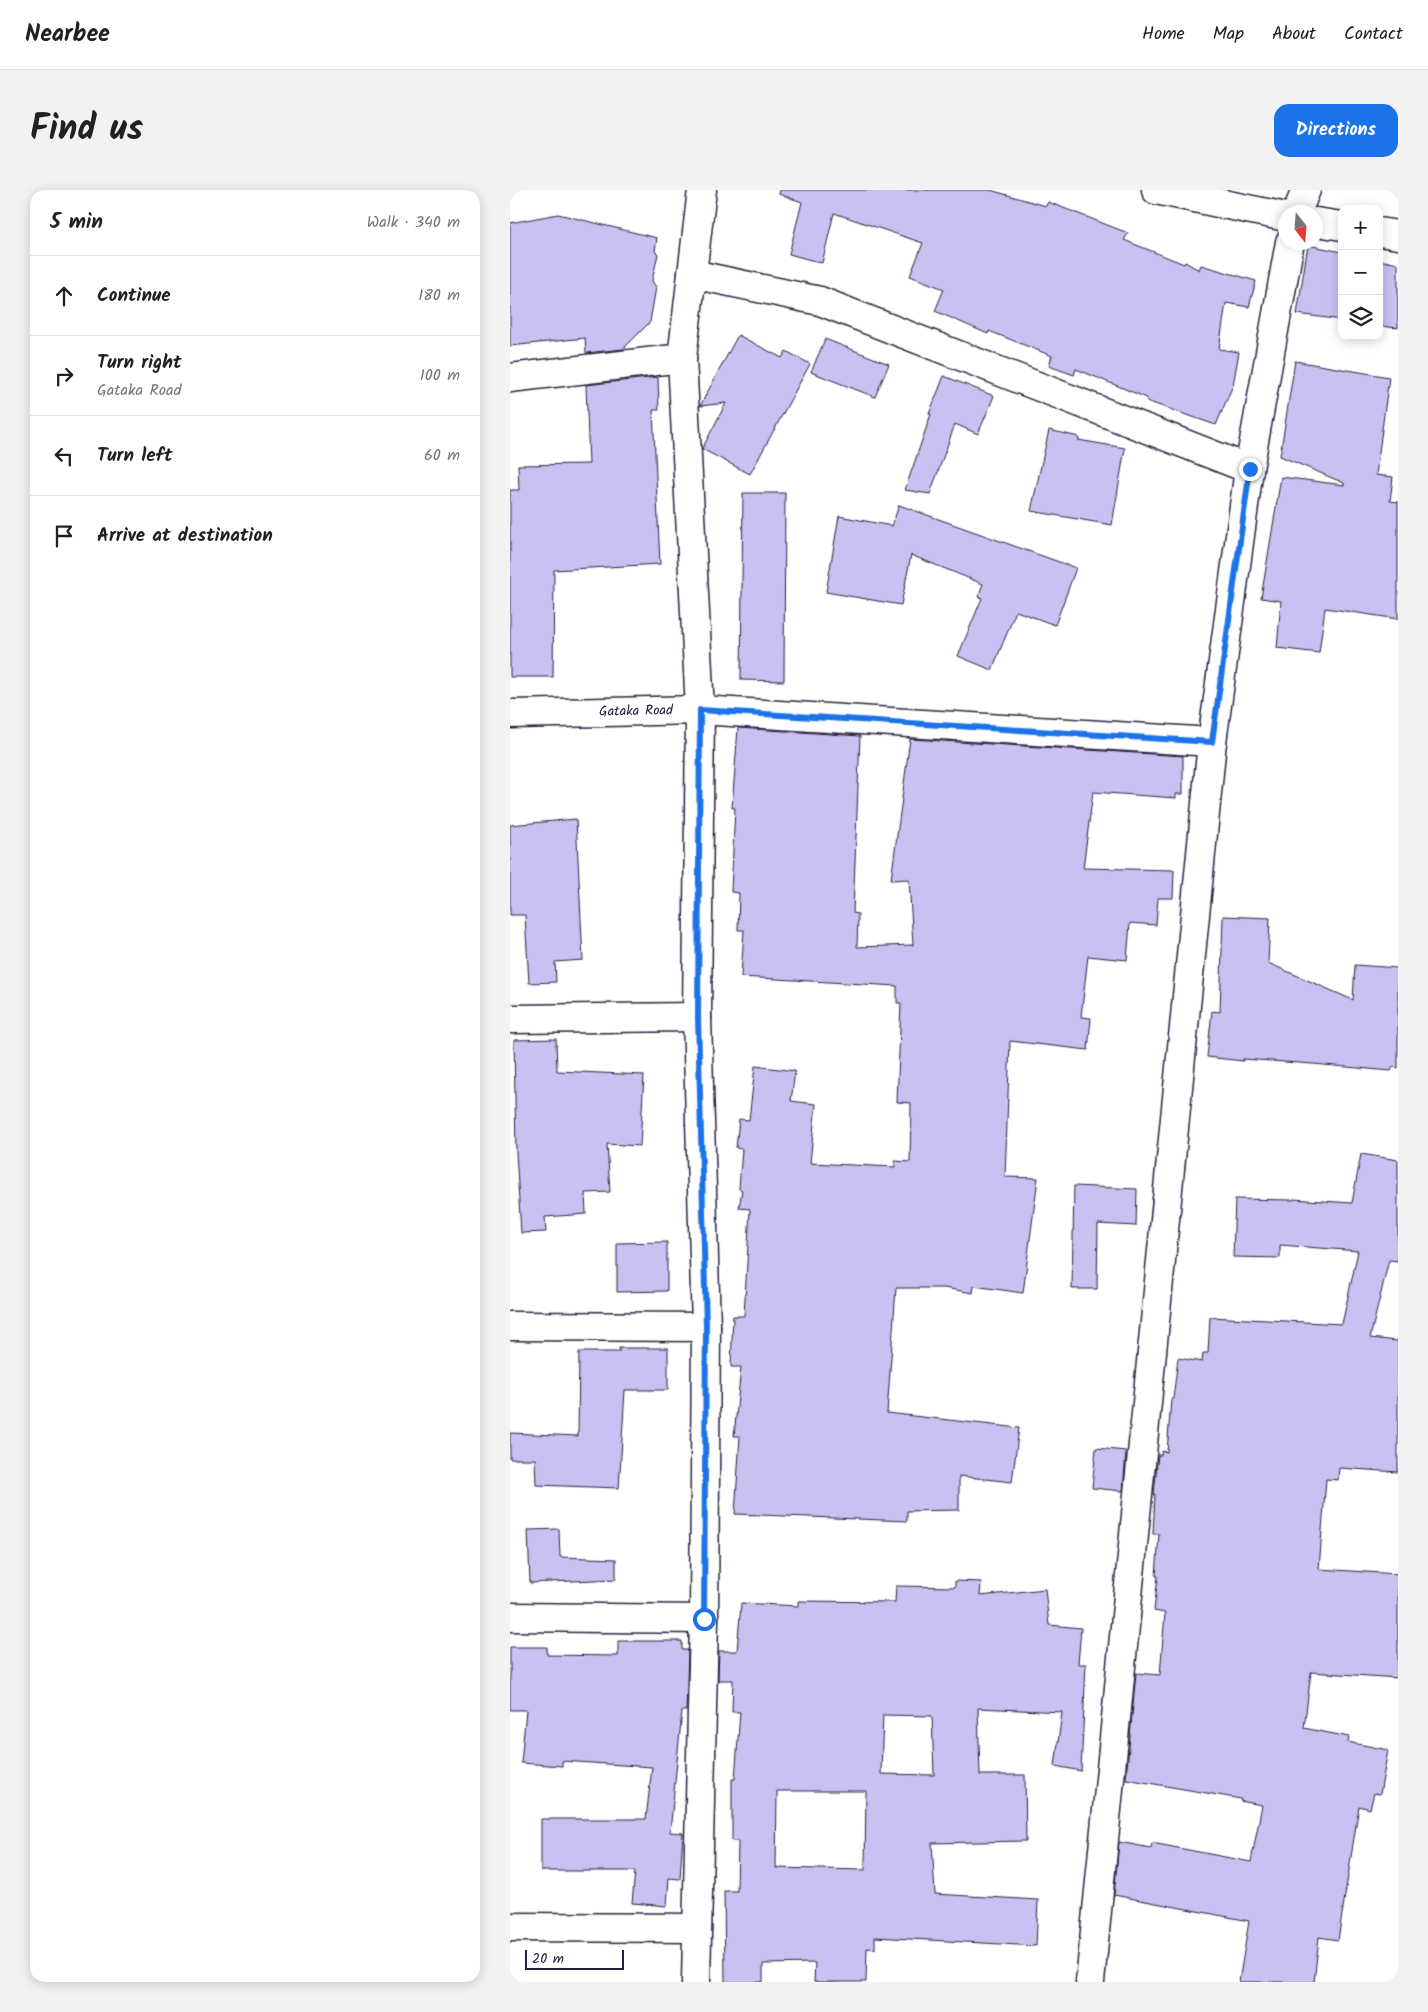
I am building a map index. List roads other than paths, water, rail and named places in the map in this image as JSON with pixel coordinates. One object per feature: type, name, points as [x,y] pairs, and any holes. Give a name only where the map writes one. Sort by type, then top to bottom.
[{"type":"street","points":[[696,1982],[704,1619],[706,1327],[698,1017],[700,710],[682,358],[702,190]]},
{"type":"street","points":[[1156,190],[1278,215]]},
{"type":"street","points":[[1300,205],[1306,190]]},
{"type":"street","points":[[1323,223],[1338,225]]},
{"type":"street","points":[[1383,233],[1398,235]]},
{"type":"street","points":[[1090,1982],[1212,742],[1250,469],[1289,250]]},
{"type":"street","points":[[692,274],[820,301],[1250,469]]},
{"type":"street","points":[[510,378],[682,358]]},
{"type":"street","name":"Gataka Road","points":[[510,714],[700,710],[1212,742]]},
{"type":"street","points":[[510,1019],[698,1017]]},
{"type":"street","points":[[510,1326],[706,1327]]},
{"type":"street","points":[[510,1617],[704,1619]]},
{"type":"street","points":[[510,1928],[697,1928]]}]
